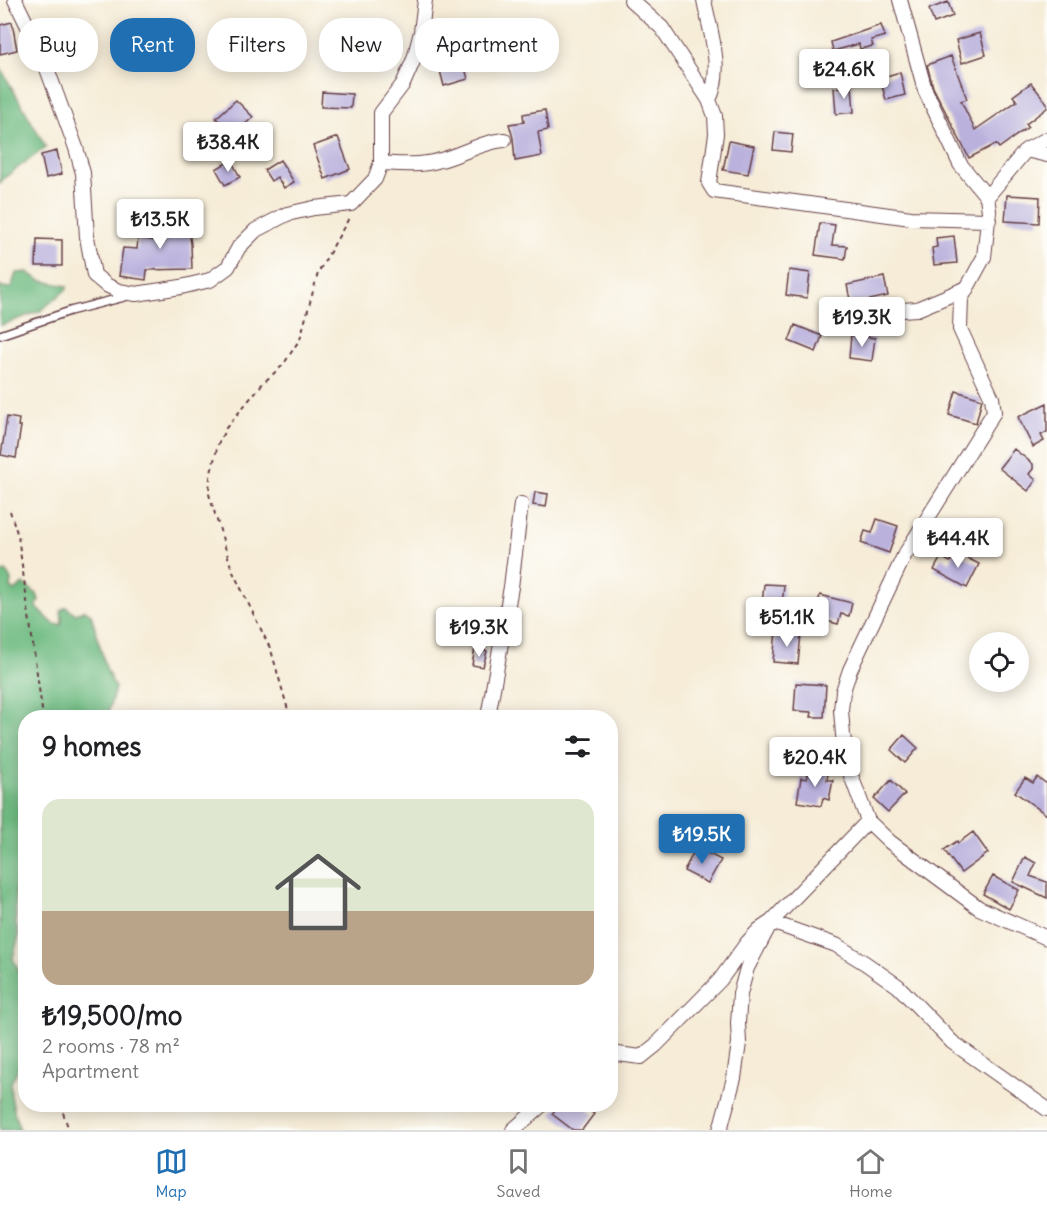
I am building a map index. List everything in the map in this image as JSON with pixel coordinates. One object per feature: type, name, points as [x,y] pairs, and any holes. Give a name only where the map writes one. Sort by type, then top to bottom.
[{"type":"street","points":[[15,0],[42,55],[76,148],[83,173],[87,237],[94,275],[113,288],[136,294],[210,280],[228,267],[239,247],[256,230],[287,214],[351,204],[375,180],[381,163],[381,113],[403,84],[414,59],[421,32],[425,0]]},
{"type":"street","points":[[631,0],[662,28],[709,100],[715,116],[716,134],[709,183],[714,191],[911,218],[989,220]]},
{"type":"street","points":[[704,0],[716,68],[713,92],[709,100]]},
{"type":"street","points":[[900,0],[925,90],[960,164],[987,197],[989,220],[984,257],[961,299],[960,329],[992,398],[994,412],[904,556],[850,670],[843,691],[841,710],[849,770],[868,821],[890,842],[979,908],[1047,938]]},
{"type":"street","points":[[987,197],[1026,150],[1047,139]]},
{"type":"street","points":[[381,163],[405,164],[438,161],[478,145],[504,140]]},
{"type":"street","points":[[1026,150],[1047,155]]},
{"type":"street","points":[[842,314],[917,309],[967,288]]},
{"type":"street","points":[[489,710],[511,587],[521,504]]},
{"type":"street","points":[[618,1054],[641,1057],[656,1046],[720,980],[759,930],[771,922],[868,821]]},
{"type":"street","points":[[771,922],[836,945],[865,963],[898,986],[952,1042],[1047,1108]]},
{"type":"street","points":[[720,1130],[734,1078],[739,1042],[740,994],[747,968],[771,922]]},
{"type":"street","points":[[513,1130],[534,1112]]},
{"type":"lane","points":[[0,335],[70,311],[136,294]]},
{"type":"path","points":[[288,710],[271,650],[232,570],[209,494],[210,477],[218,444],[226,428],[262,383],[283,365],[300,339],[318,273],[348,220],[351,204]]},
{"type":"path","points":[[10,511],[18,536],[42,710]]},
{"type":"path","points":[[63,1112],[69,1130]]},
{"type":"green space","points":[[0,67],[46,147],[0,183]]},
{"type":"green space","points":[[28,272],[39,280],[67,286],[67,289],[40,311],[0,326],[0,285],[11,288],[16,273]]},
{"type":"green space","points":[[6,571],[11,580],[10,588],[15,591],[23,584],[37,594],[39,600],[36,607],[54,624],[61,625],[61,610],[66,607],[76,614],[85,610],[91,614],[106,668],[115,688],[109,710],[18,710],[18,881],[15,886],[18,940],[13,958],[18,969],[18,1069],[11,1083],[11,1095],[20,1130],[0,1130],[0,573]]},
{"type":"building","points":[[948,2],[953,16],[934,23],[929,9]]},
{"type":"building","points":[[12,22],[17,50],[0,54],[0,25]]},
{"type":"building","points":[[881,25],[885,36],[871,40],[873,46],[860,49],[859,44],[833,51],[831,42]]},
{"type":"building","points":[[980,33],[986,55],[962,63],[956,40]]},
{"type":"building","points":[[951,56],[967,99],[961,101],[975,130],[1017,101],[1013,96],[1031,83],[1047,103],[1047,108],[1026,124],[1028,127],[999,148],[996,144],[969,158],[933,87],[927,65]]},
{"type":"building","points":[[440,72],[466,72],[468,79],[444,86]]},
{"type":"building","points":[[900,72],[905,95],[886,100],[880,78]]},
{"type":"building","points":[[852,86],[854,112],[836,114],[834,88]]},
{"type":"building","points":[[322,92],[352,94],[351,108],[321,107]]},
{"type":"building","points":[[236,100],[253,117],[231,134],[216,118]]},
{"type":"building","points":[[545,110],[548,130],[538,132],[542,156],[515,161],[509,124],[524,122],[523,114]]},
{"type":"building","points":[[775,132],[793,134],[791,152],[773,150]]},
{"type":"building","points":[[338,137],[350,169],[325,179],[313,146]]},
{"type":"building","points":[[729,141],[754,146],[748,174],[723,170]]},
{"type":"building","points":[[57,151],[62,174],[46,178],[41,155]]},
{"type":"building","points":[[280,160],[294,182],[284,188],[277,177],[271,181],[264,170]]},
{"type":"building","points":[[232,162],[240,177],[225,185],[216,169]]},
{"type":"building","points":[[1007,195],[1040,197],[1039,223],[1005,221]]},
{"type":"building","points":[[186,211],[192,269],[147,270],[146,280],[119,276],[123,248],[137,249],[138,238],[165,242],[162,219],[169,218],[168,213]]},
{"type":"building","points":[[820,223],[835,225],[832,245],[847,246],[845,259],[815,255]]},
{"type":"building","points":[[954,236],[957,263],[934,265],[932,248],[937,247],[936,238]]},
{"type":"building","points":[[37,239],[62,240],[62,266],[36,266]]},
{"type":"building","points":[[789,270],[810,273],[807,298],[786,295]]},
{"type":"building","points":[[884,277],[888,296],[851,304],[847,285]]},
{"type":"building","points":[[795,325],[822,336],[816,352],[789,341]]},
{"type":"building","points":[[851,335],[875,338],[872,361],[849,358]]},
{"type":"building","points":[[956,391],[982,399],[976,423],[949,415]]},
{"type":"building","points":[[1047,403],[1047,432],[1041,435],[1044,441],[1033,447],[1018,417]]},
{"type":"building","points":[[7,417],[19,419],[18,426],[21,426],[16,458],[1,455]]},
{"type":"building","points":[[1014,449],[1033,464],[1033,469],[1029,474],[1036,480],[1028,491],[999,468]]},
{"type":"building","points":[[535,492],[548,494],[546,507],[533,505]]},
{"type":"building","points":[[877,519],[898,526],[889,553],[861,543],[865,531],[872,533]]},
{"type":"building","points":[[955,552],[979,564],[967,588],[934,570],[941,557],[950,562]]},
{"type":"building","points":[[764,584],[784,585],[782,607],[762,605]]},
{"type":"building","points":[[820,595],[852,603],[849,616],[841,614],[838,624],[815,618]]},
{"type":"building","points":[[795,616],[810,618],[808,632],[792,630]]},
{"type":"building","points":[[776,631],[801,634],[798,664],[773,662]]},
{"type":"building","points":[[475,648],[487,651],[483,667],[472,665]]},
{"type":"building","points":[[796,683],[826,685],[824,717],[811,717],[812,712],[794,711]]},
{"type":"building","points":[[904,735],[918,748],[905,763],[891,750]]},
{"type":"building","points":[[809,769],[828,773],[827,780],[833,780],[829,800],[823,798],[821,806],[797,802],[801,778],[807,779]]},
{"type":"building","points":[[1037,777],[1047,784],[1047,815],[1015,792],[1025,778],[1033,783]]},
{"type":"building","points":[[891,780],[905,794],[888,812],[874,799]]},
{"type":"building","points":[[973,832],[988,853],[961,873],[944,850]]},
{"type":"building","points":[[696,847],[721,860],[708,883],[684,871]]},
{"type":"building","points":[[1025,857],[1036,863],[1030,876],[1047,882],[1047,898],[1013,882]]},
{"type":"building","points":[[993,876],[1019,890],[1009,909],[983,894]]},
{"type":"building","points":[[553,1112],[591,1112],[594,1114],[582,1130],[573,1130],[552,1114]]}]
